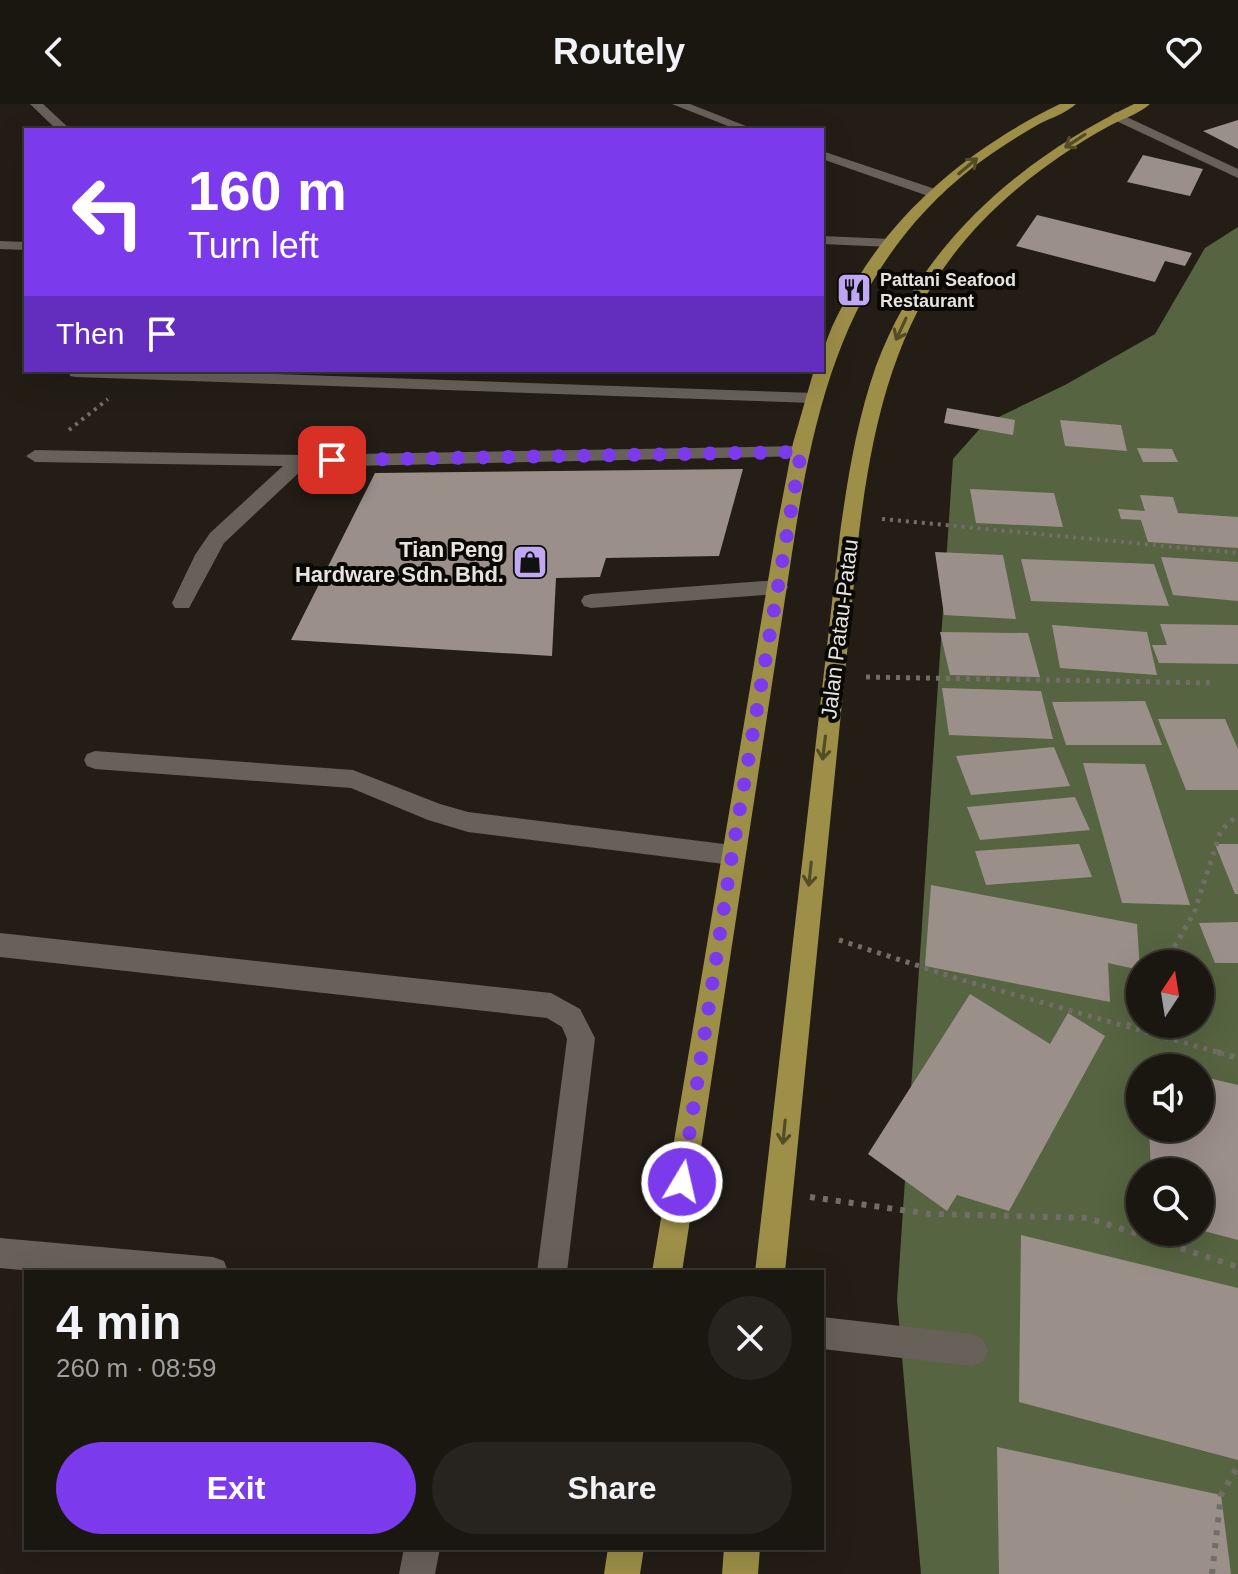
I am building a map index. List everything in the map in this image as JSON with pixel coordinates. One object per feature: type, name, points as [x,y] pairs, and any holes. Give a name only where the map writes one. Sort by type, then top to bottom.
[{"type":"main road","points":[[824,371],[840,324],[867,275],[891,243],[936,194],[997,142],[1070,104]]},
{"type":"main road","name":"Jalan Patau-Patau","points":[[770,1270],[804,928],[833,677],[860,465],[876,390],[900,328],[925,283],[964,233],[1027,174],[1116,116],[1144,104]]},
{"type":"main road","points":[[667,1270],[732,855],[801,452],[824,372]]},
{"type":"main road","points":[[622,1574],[626,1550]]},
{"type":"main road","points":[[740,1574],[742,1550]]},
{"type":"street","points":[[36,104],[63,128]]},
{"type":"street","points":[[678,104],[744,128]]},
{"type":"street","points":[[1116,116],[1238,174]]},
{"type":"street","points":[[824,156],[936,194]]},
{"type":"street","points":[[824,229],[856,241]]},
{"type":"street","points":[[824,240],[891,243]]},
{"type":"street","points":[[0,245],[24,246]]},
{"type":"street","points":[[76,372],[815,398]]},
{"type":"street","points":[[35,456],[300,461],[801,452]]},
{"type":"street","points":[[182,603],[217,538],[300,461]]},
{"type":"street","points":[[591,601],[778,587]]},
{"type":"street","points":[[95,760],[353,779],[436,813],[468,822],[732,855]]},
{"type":"street","points":[[0,945],[551,1006],[571,1018],[581,1038],[552,1270]]},
{"type":"street","points":[[0,1253],[191,1270]]},
{"type":"street","points":[[824,1333],[972,1350]]},
{"type":"street","points":[[417,1574],[422,1550]]},
{"type":"path","points":[[35,456],[140,374]]},
{"type":"path","points":[[853,516],[1238,553]]},
{"type":"path","points":[[833,677],[1216,683]]},
{"type":"path","points":[[1172,950],[1194,913],[1221,830],[1238,815]]},
{"type":"path","points":[[804,928],[959,979],[1126,1025]]},
{"type":"path","points":[[1169,1038],[1238,1058]]},
{"type":"path","points":[[778,1193],[930,1214],[1088,1218],[1238,1267]]},
{"type":"path","points":[[1212,1574],[1221,1495],[1238,1466]]},
{"type":"shaded area","points":[[1238,227],[1238,1574],[921,1574],[897,1300],[953,459],[984,424],[1065,385],[1155,334],[1205,248]]},
{"type":"building","points":[[1238,120],[1238,149],[1203,131]]},
{"type":"building","points":[[1143,155],[1203,169],[1190,196],[1127,182]]},
{"type":"building","points":[[1037,215],[1192,253],[1185,266],[1165,261],[1155,282],[1016,246]]},
{"type":"building","points":[[947,408],[1015,420],[1013,435],[944,423]]},
{"type":"building","points":[[1060,420],[1121,425],[1127,451],[1065,446]]},
{"type":"building","points":[[1137,448],[1172,449],[1178,462],[1143,462]]},
{"type":"building","points":[[743,469],[719,556],[606,558],[600,577],[556,578],[552,656],[291,640],[375,473]]},
{"type":"building","points":[[970,489],[1054,493],[1063,527],[976,523]]},
{"type":"building","points":[[1140,495],[1173,497],[1178,513],[1238,517],[1238,548],[1148,542],[1141,520],[1121,519],[1118,509],[1145,511]]},
{"type":"building","points":[[935,552],[1003,555],[1016,619],[944,615]]},
{"type":"building","points":[[1161,557],[1238,562],[1238,601],[1173,595]]},
{"type":"building","points":[[1021,559],[1154,564],[1169,606],[1031,601]]},
{"type":"building","points":[[1160,624],[1238,625],[1238,664],[1159,663],[1152,645],[1167,645]]},
{"type":"building","points":[[1052,625],[1147,632],[1157,675],[1060,668]]},
{"type":"building","points":[[940,632],[1028,633],[1040,677],[950,675]]},
{"type":"building","points":[[942,688],[1041,691],[1053,739],[949,735]]},
{"type":"building","points":[[1145,701],[1162,745],[1066,745],[1052,702]]},
{"type":"building","points":[[1158,719],[1225,719],[1238,749],[1238,790],[1186,790]]},
{"type":"building","points":[[1054,747],[1070,786],[971,795],[956,756]]},
{"type":"building","points":[[1083,763],[1145,764],[1190,905],[1122,903]]},
{"type":"building","points":[[1075,797],[1090,830],[980,840],[967,807]]},
{"type":"building","points":[[1079,844],[1092,877],[986,885],[975,851]]},
{"type":"building","points":[[1215,844],[1238,844],[1238,894],[1235,894]]},
{"type":"building","points":[[931,885],[1137,924],[1139,950],[1126,950],[1126,967],[1108,963],[1110,1002],[925,966]]},
{"type":"building","points":[[1238,922],[1238,963],[1215,963],[1214,950],[1210,950],[1199,923]]},
{"type":"building","points":[[970,994],[1050,1044],[1068,1013],[1105,1036],[1009,1211],[957,1195],[947,1211],[868,1154]]},
{"type":"building","points":[[1214,1079],[1238,1085],[1238,1240],[1214,1234],[1214,1158],[1150,1158],[1150,1142],[1214,1142]]},
{"type":"building","points":[[1021,1235],[1238,1288],[1238,1460],[1019,1402]]},
{"type":"building","points":[[997,1447],[1221,1495],[1231,1574],[999,1574]]},
{"type":"place","name":"Pattani Seafood Restaurant","points":[[854,290]]},
{"type":"place","name":"Tian Peng Hardware Sdn. Bhd.","points":[[530,562]]},
{"type":"route","points":[[332,460],[801,452],[732,855],[682,1182]]}]
